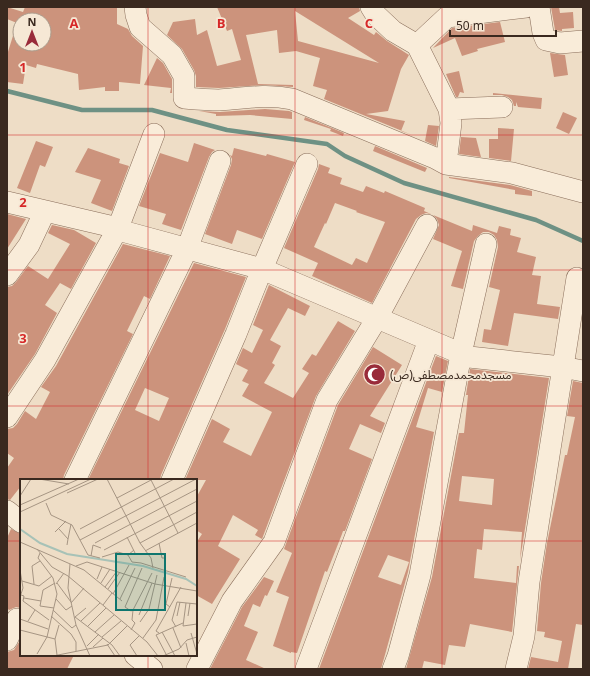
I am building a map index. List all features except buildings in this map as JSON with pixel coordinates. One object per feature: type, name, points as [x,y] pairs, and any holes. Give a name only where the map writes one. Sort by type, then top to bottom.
[{"type":"street","points":[[371,7],[376,15],[393,32],[416,45],[449,109],[451,123],[446,164]]},
{"type":"street","points":[[416,45],[447,17],[526,7]]},
{"type":"street","points":[[539,7],[543,33],[546,40],[560,43],[583,41]]},
{"type":"street","points":[[132,8],[140,27],[172,55],[184,76],[184,98],[217,100],[259,96],[292,99],[435,158],[446,164],[512,173],[583,192]]},
{"type":"street","points":[[449,109],[502,107]]},
{"type":"street","points":[[7,417],[45,360],[118,228],[154,134]]},
{"type":"street","points":[[75,479],[187,249],[220,161]]},
{"type":"street","points":[[172,479],[236,334],[307,164]]},
{"type":"street","points":[[7,202],[118,228],[122,231],[262,269],[469,357],[562,367],[583,371]]},
{"type":"street","points":[[7,276],[29,245],[45,212]]},
{"type":"street","points":[[198,669],[232,601],[274,542],[327,400],[377,318],[427,225]]},
{"type":"street","points":[[393,669],[398,656],[420,575],[461,354],[486,244]]},
{"type":"street","points":[[516,669],[524,636],[529,582],[562,367],[578,278]]},
{"type":"street","points":[[306,669],[429,340]]},
{"type":"street","points":[[7,511],[20,521]]},
{"type":"street","points":[[7,640],[17,619]]},
{"type":"street","points":[[136,656],[152,669]]},
{"type":"waterway","points":[[7,91],[82,110],[152,110],[227,130],[327,144],[345,156],[404,183],[536,220],[583,241]]},
{"type":"place","name":"مسجدمحمدمصطفی(ص)","points":[[374,375]]}]
